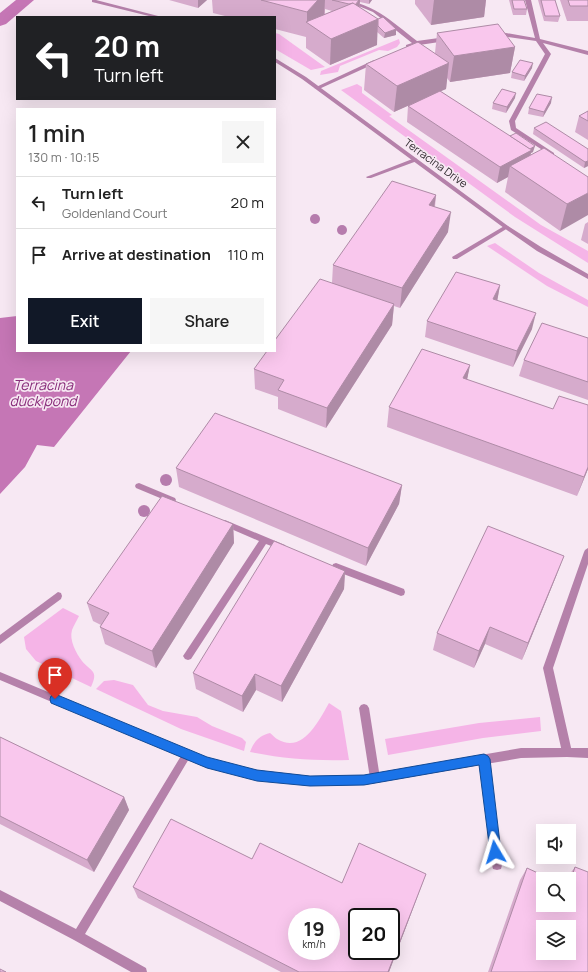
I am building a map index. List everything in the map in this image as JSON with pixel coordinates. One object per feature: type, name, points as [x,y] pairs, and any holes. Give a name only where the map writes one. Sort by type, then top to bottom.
[{"type":"street","points":[[338,0],[363,6],[375,11],[416,43]]},
{"type":"street","points":[[528,0],[538,40],[548,54],[512,121],[513,129],[557,157]]},
{"type":"street","points":[[94,1],[155,16]]},
{"type":"street","points":[[486,34],[494,33],[538,40],[588,53]]},
{"type":"street","points":[[402,49],[416,43],[455,38]]},
{"type":"street","points":[[317,88],[382,58]]},
{"type":"street","name":"Terracina Drive","points":[[276,61],[317,88],[539,250],[588,277]]},
{"type":"street","points":[[369,177],[415,160]]},
{"type":"street","points":[[455,257],[506,227]]},
{"type":"street","points":[[139,486],[181,504]]},
{"type":"street","points":[[215,519],[293,551]]},
{"type":"street","points":[[188,656],[264,540]]},
{"type":"street","points":[[567,752],[548,668],[588,552]]},
{"type":"street","points":[[330,565],[401,592]]},
{"type":"street","points":[[0,640],[58,596]]},
{"type":"street","points":[[0,676],[207,762],[257,775],[310,781],[364,780],[521,753],[588,753]]},
{"type":"street","points":[[364,708],[375,778]]},
{"type":"street","points":[[78,936],[187,754]]},
{"type":"street","points":[[484,759],[497,865]]},
{"type":"street","points":[[0,895],[142,972]]},
{"type":"shaded area","points":[[276,33],[325,67],[311,70],[276,50]]},
{"type":"shaded area","points":[[399,39],[400,43],[397,47],[388,51],[379,50],[340,66],[338,72],[320,75],[321,71]]},
{"type":"shaded area","points":[[357,84],[362,87],[362,93],[392,115],[389,116],[541,225],[588,251],[588,263],[515,217],[341,90]]},
{"type":"shaded area","points":[[495,243],[539,273],[588,300],[588,307],[547,286],[487,246]]},
{"type":"shaded area","points":[[63,608],[79,616],[72,630],[71,638],[77,654],[94,674],[91,687],[36,661],[26,649],[24,637]]},
{"type":"shaded area","points":[[114,680],[133,685],[148,705],[163,711],[197,717],[212,726],[242,738],[246,742],[244,751],[181,729],[96,689],[104,681]]},
{"type":"shaded area","points":[[329,703],[341,711],[349,760],[300,759],[250,752],[257,740],[270,733],[277,739],[286,743],[295,743],[302,739],[315,726]]},
{"type":"shaded area","points":[[540,717],[541,731],[483,738],[388,755],[385,739],[479,723]]},
{"type":"water","name":"Terracina duck pond","points":[[16,316],[16,352],[130,352],[54,447],[37,445],[25,467],[0,494],[0,318]]},
{"type":"building","points":[[261,0],[318,0],[307,12]]},
{"type":"building","points":[[332,0],[359,0],[355,5],[353,3],[349,4]]},
{"type":"building","points":[[512,0],[524,0],[527,9],[514,9]]},
{"type":"building","points":[[541,0],[555,0],[560,16],[545,16]]},
{"type":"building","points":[[568,0],[588,0],[588,6],[570,6]]},
{"type":"building","points":[[353,3],[378,19],[331,39],[306,22]]},
{"type":"building","points":[[383,17],[396,29],[385,33],[378,26],[378,19]]},
{"type":"building","points":[[498,24],[515,47],[454,56],[437,33]]},
{"type":"building","points":[[418,42],[449,63],[397,86],[366,64]]},
{"type":"building","points":[[520,60],[533,63],[525,76],[512,72]]},
{"type":"building","points":[[502,89],[516,93],[507,107],[493,103]]},
{"type":"building","points":[[440,91],[532,150],[500,167],[408,106]]},
{"type":"building","points":[[537,94],[552,97],[544,112],[529,108]]},
{"type":"building","points":[[588,111],[588,121],[579,116]]},
{"type":"building","points":[[546,122],[588,149],[588,161],[585,162],[534,128]]},
{"type":"building","points":[[516,133],[535,146],[530,149],[510,136]]},
{"type":"building","points":[[544,148],[588,177],[588,193],[567,204],[510,166]]},
{"type":"building","points":[[392,181],[436,195],[429,205],[451,212],[402,288],[333,265]]},
{"type":"building","points":[[456,272],[500,285],[493,299],[536,313],[517,351],[427,321]]},
{"type":"building","points":[[320,279],[394,304],[327,408],[278,390],[284,380],[254,369],[266,352],[276,352],[276,339]]},
{"type":"building","points":[[542,323],[588,338],[588,382],[524,360]]},
{"type":"building","points":[[422,349],[470,365],[463,378],[553,409],[559,396],[588,405],[588,467],[584,477],[389,407]]},
{"type":"building","points":[[215,413],[402,485],[368,548],[176,468]]},
{"type":"building","points":[[162,496],[233,524],[152,651],[100,627],[109,613],[87,603]]},
{"type":"building","points":[[488,526],[564,556],[528,643],[490,627],[479,651],[437,633]]},
{"type":"building","points":[[274,541],[345,571],[281,686],[255,674],[242,696],[193,673]]},
{"type":"building","points":[[0,737],[124,797],[87,860],[0,816]]},
{"type":"building","points":[[171,819],[252,859],[260,843],[342,883],[359,843],[426,874],[400,941],[400,908],[348,908],[348,960],[393,960],[388,972],[299,972],[133,887]]},
{"type":"building","points":[[575,867],[588,872],[588,972],[491,972],[527,868],[536,872],[536,912],[576,912],[576,872],[573,872]]},
{"type":"waterway","points":[[0,21],[26,0]]},
{"type":"route","points":[[55,699],[165,746],[207,762],[257,775],[310,781],[364,780],[484,759],[495,852]]}]
